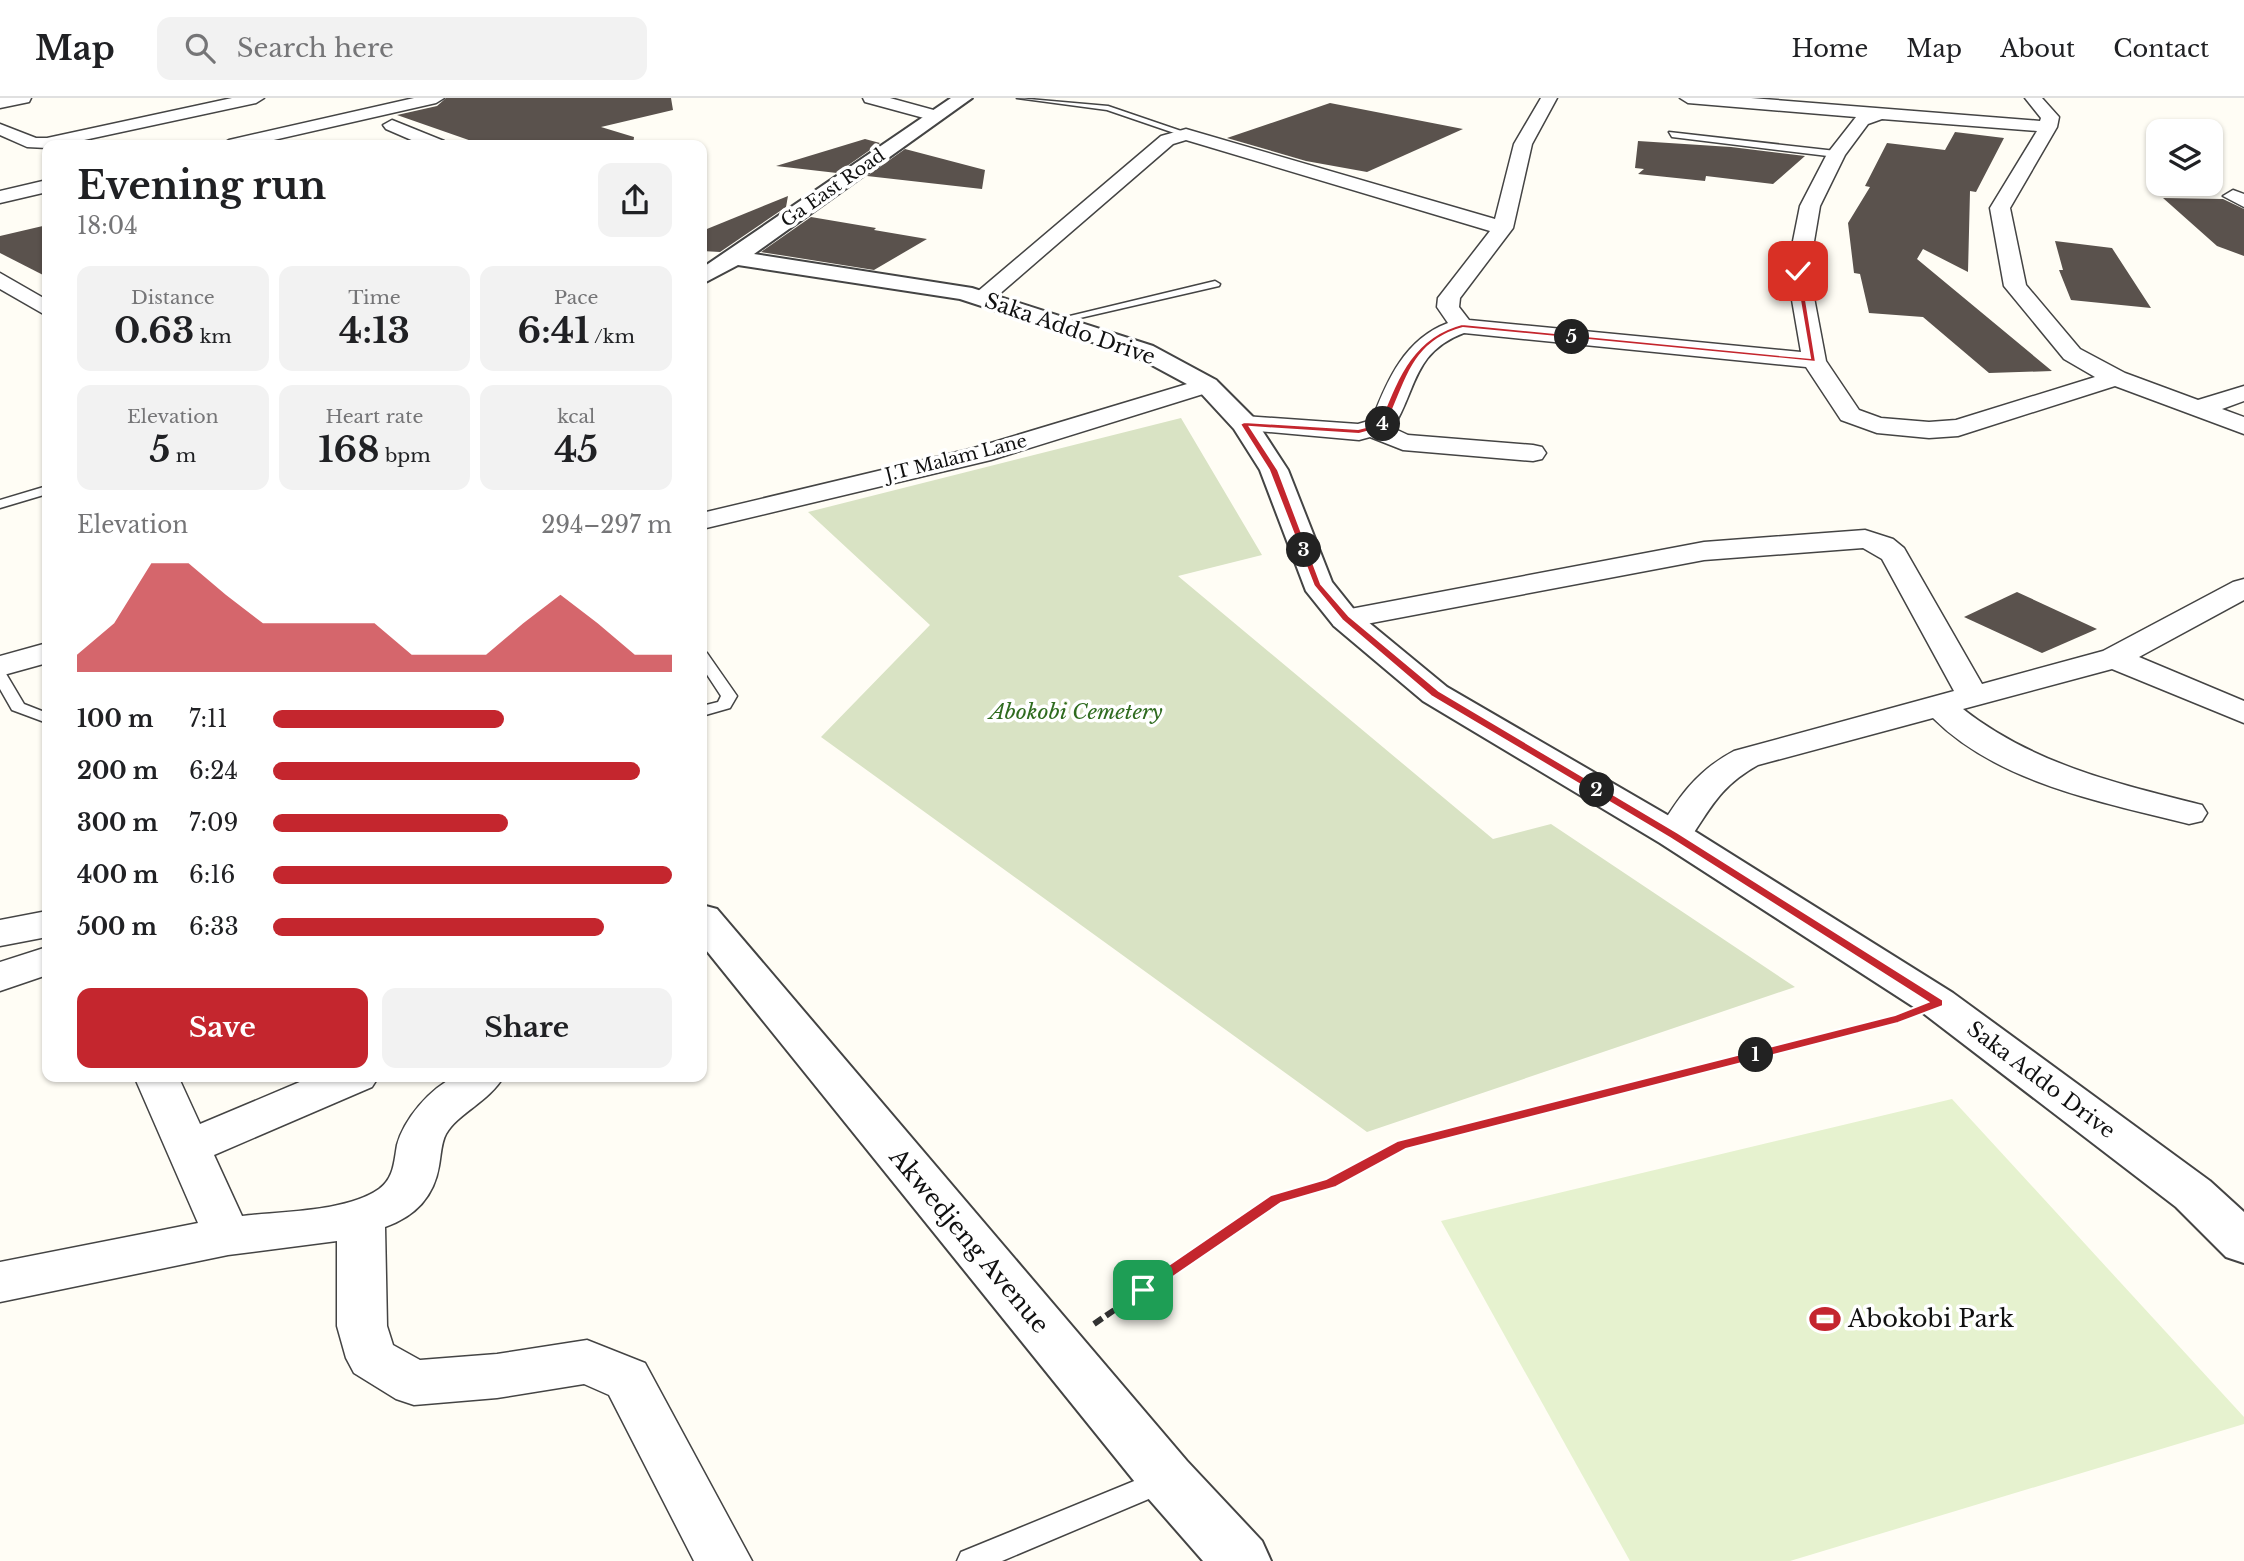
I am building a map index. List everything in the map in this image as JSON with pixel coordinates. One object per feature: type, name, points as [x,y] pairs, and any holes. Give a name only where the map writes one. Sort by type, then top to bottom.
[{"type":"street","points":[[0,103],[23,98]]},
{"type":"street","points":[[78,140],[256,98]]},
{"type":"street","points":[[252,140],[436,98]]},
{"type":"street","points":[[307,128],[392,124],[444,98]]},
{"type":"street","points":[[871,98],[935,116]]},
{"type":"street","name":"Ga East Road","points":[[711,271],[963,98]]},
{"type":"street","points":[[1462,326],[1448,307],[1449,298],[1503,228],[1523,144],[1549,98]]},
{"type":"street","points":[[1688,98],[2048,127]]},
{"type":"street","points":[[2032,98],[2050,117],[2048,127],[2000,208],[2015,286],[2072,354],[2116,379],[2244,426]]},
{"type":"street","points":[[1885,112],[1861,120],[1836,154],[1811,206],[1798,271],[1814,361],[1850,415],[1877,425],[1929,430],[1958,428],[2116,379]]},
{"type":"street","points":[[392,124],[427,140]]},
{"type":"street","points":[[0,129],[33,144],[42,144]]},
{"type":"street","points":[[981,298],[1167,140],[1186,135],[1503,228]]},
{"type":"street","points":[[0,197],[42,187]]},
{"type":"street","name":"Saka Addo Drive","points":[[711,271],[981,298],[1144,351],[1207,385],[1244,424],[1274,470],[1317,584],[1345,618],[1435,694],[1674,835],[1938,1003],[2193,1194],[2244,1243]]},
{"type":"street","points":[[0,280],[42,306]]},
{"type":"street","points":[[1244,424],[1359,432],[1383,425],[1402,374],[1424,345],[1445,331],[1462,326],[1814,361]]},
{"type":"street","name":"J.T Malam Lane","points":[[707,520],[982,454],[1207,385]]},
{"type":"street","points":[[2197,409],[2244,393]]},
{"type":"street","points":[[1373,429],[1403,442],[1533,453]]},
{"type":"street","points":[[1345,618],[1704,551],[1865,539],[1883,545],[1894,554],[1961,699]]},
{"type":"street","points":[[1674,835],[1703,786],[1726,768],[1746,758],[2113,658],[2244,588]]},
{"type":"street","points":[[0,666],[42,654]]},
{"type":"street","points":[[2113,658],[2244,713]]},
{"type":"street","points":[[1961,699],[1946,712],[1961,725],[2042,769],[2115,794],[2189,813]]},
{"type":"street","points":[[0,933],[42,926]]},
{"type":"street","name":"Akwedjeng Avenue","points":[[707,928],[1167,1479],[1241,1561]]},
{"type":"street","points":[[0,977],[42,962]]},
{"type":"street","points":[[159,1082],[228,1236]]},
{"type":"street","points":[[188,1147],[343,1082]]},
{"type":"street","points":[[0,1282],[228,1236],[361,1217],[393,1205],[410,1188],[421,1141],[430,1123],[475,1082]]},
{"type":"street","points":[[361,1217],[362,1326],[372,1358],[414,1382],[497,1376],[587,1362],[627,1379],[724,1561]]},
{"type":"lane","points":[[1021,98],[1108,107],[1186,135]]},
{"type":"lane","points":[[1672,134],[1836,154]]},
{"type":"lane","points":[[1054,321],[1215,284]]},
{"type":"lane","points":[[0,504],[42,491]]},
{"type":"lane","points":[[707,663],[729,696],[724,705],[707,710]]},
{"type":"lane","points":[[0,675],[18,707],[42,717]]},
{"type":"lane","points":[[971,1561],[1167,1479]]},
{"type":"path","points":[[1059,1349],[1276,1199],[1331,1183],[1402,1145],[1898,1019],[1938,1003]]},
{"type":"green space","name":"Abokobi Cemetery","points":[[1181,418],[1262,555],[1178,576],[1493,839],[1551,824],[1795,987],[1367,1132],[821,737],[930,625],[808,512]]},
{"type":"green space","name":"Abokobi Park","points":[[1952,1099],[2244,1417],[2244,1424],[1790,1561],[1630,1561],[1441,1221]]},
{"type":"building","points":[[446,98],[671,98],[673,110],[601,127],[634,137],[634,140],[469,140],[397,115],[437,106]]},
{"type":"building","points":[[1330,103],[1463,129],[1367,172],[1306,161],[1227,138]]},
{"type":"building","points":[[1955,132],[2004,138],[1976,192],[1970,191],[1968,272],[1923,249],[1917,259],[2052,371],[1989,373],[1923,317],[1869,313],[1860,274],[1854,273],[1848,223],[1870,187],[1865,186],[1887,143],[1945,150]]},
{"type":"building","points":[[865,139],[880,143],[837,173],[776,166]]},
{"type":"building","points":[[1638,141],[1731,147],[1805,156],[1773,184],[1706,176],[1705,181],[1638,174],[1644,169],[1635,168]]},
{"type":"building","points":[[905,149],[985,170],[982,189],[867,176]]},
{"type":"building","points":[[788,196],[786,207],[720,252],[707,251],[707,229]]},
{"type":"building","points":[[2163,198],[2223,199],[2244,209],[2244,256],[2217,246]]},
{"type":"building","points":[[811,217],[927,239],[874,270],[761,252]]},
{"type":"building","points":[[42,226],[42,274],[0,253],[0,236]]},
{"type":"building","points":[[2055,241],[2112,248],[2151,308],[2071,300],[2059,270],[2063,270]]},
{"type":"building","points":[[2017,592],[2097,629],[2042,653],[1964,617]]},
{"type":"place","name":"Abokobi Park","points":[[1825,1319]]},
{"type":"route","points":[[1143,1290],[1276,1199],[1331,1183],[1402,1145],[1898,1019],[1938,1003],[1674,835],[1435,694],[1345,618],[1317,584],[1274,470],[1244,424],[1359,432],[1383,425],[1402,374],[1424,345],[1434,336],[1462,326],[1814,361],[1798,271]]}]
